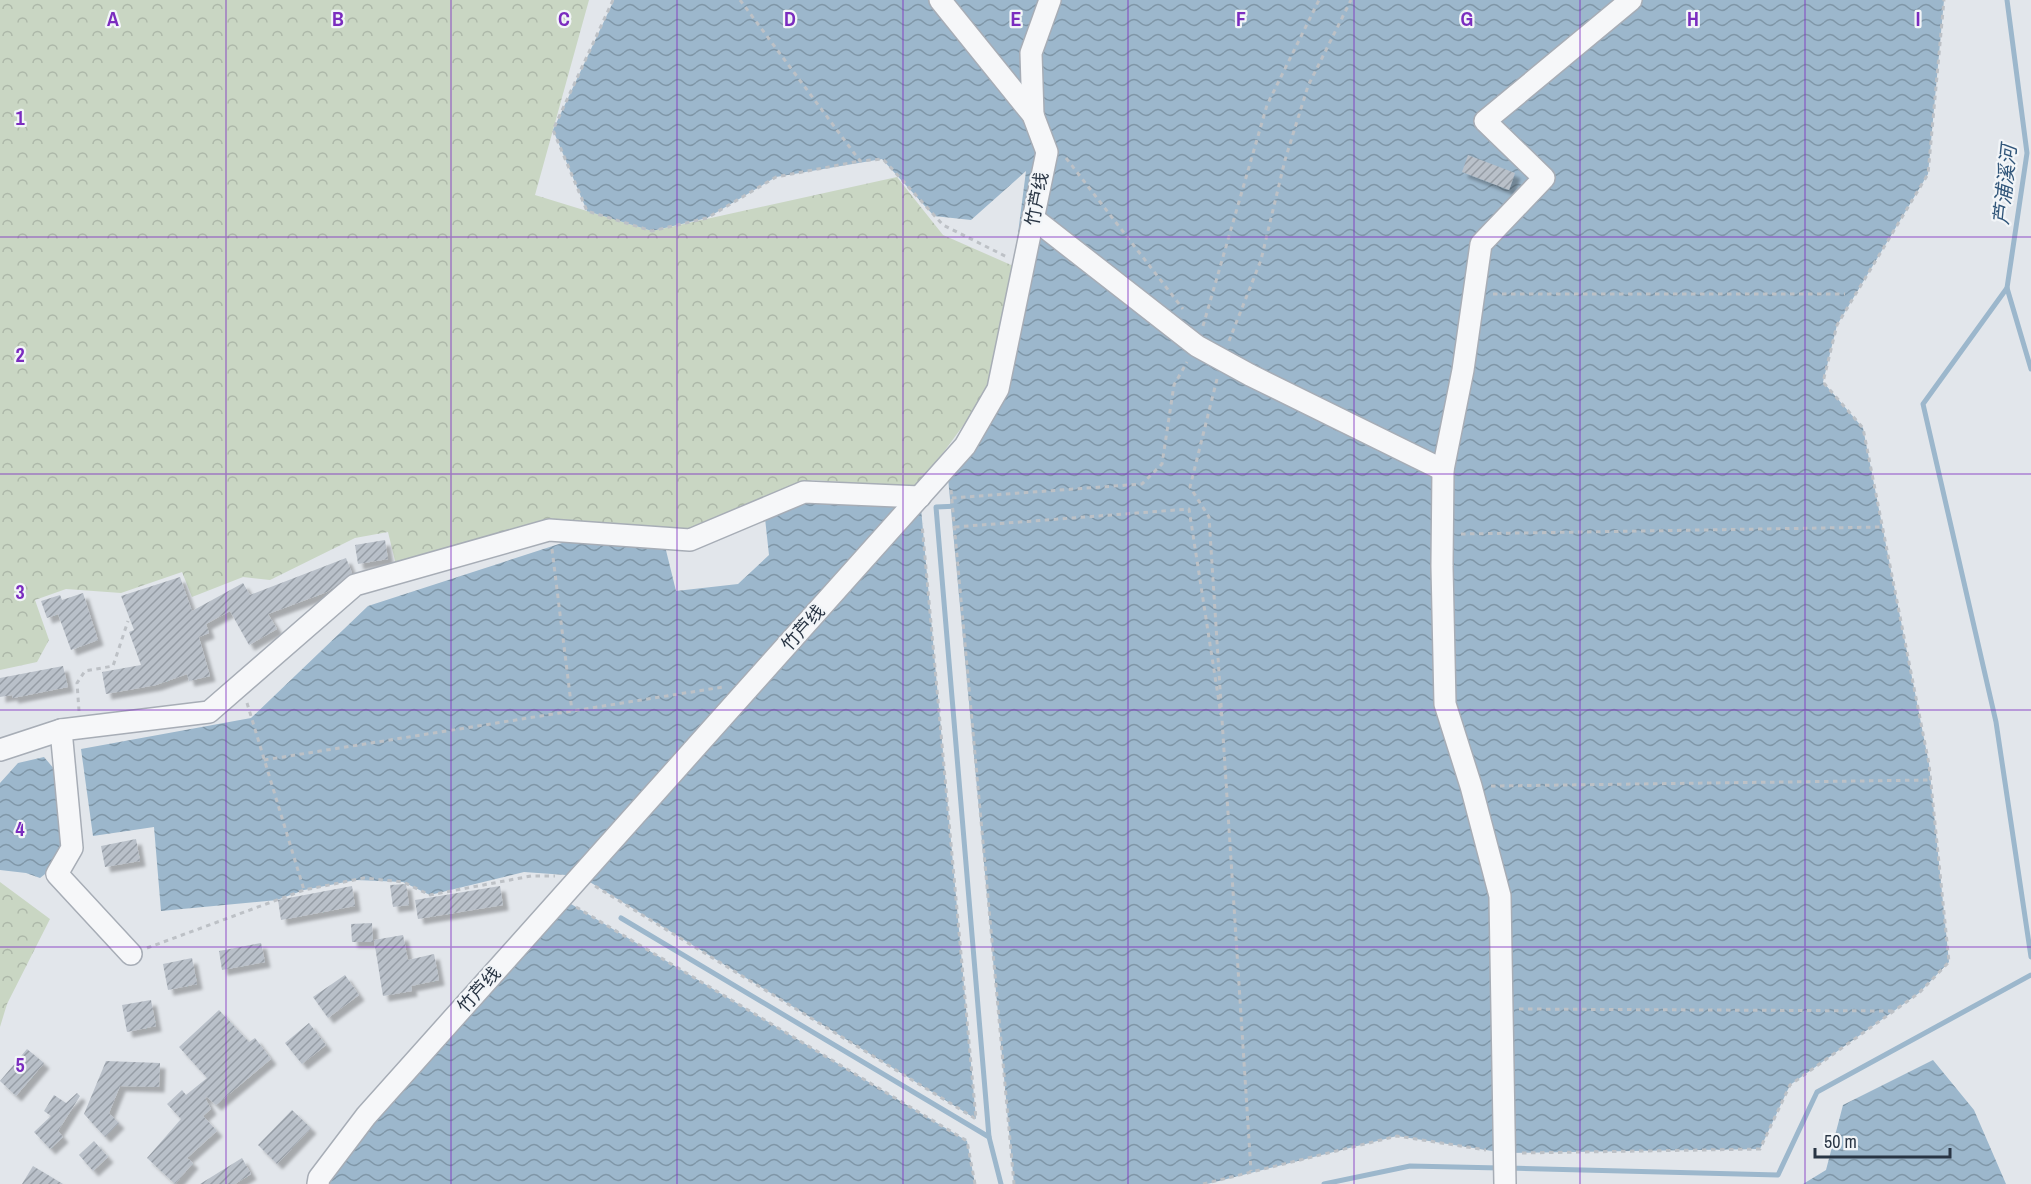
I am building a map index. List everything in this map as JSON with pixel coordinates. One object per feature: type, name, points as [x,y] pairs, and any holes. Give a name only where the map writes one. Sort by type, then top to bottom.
[{"type":"street","name":"竹芦线","points":[[318,1184],[319,1178],[366,1116],[965,446],[998,389],[1047,152],[1033,115],[940,0]]},
{"type":"street","points":[[1033,115],[1031,53],[1050,0]]},
{"type":"street","points":[[1505,1170],[1500,896],[1471,786],[1445,704],[1443,470],[1463,370],[1481,244],[1544,178],[1485,120],[1631,0]]},
{"type":"street","points":[[1033,218],[1208,352],[1443,470]]},
{"type":"street","points":[[0,750],[71,728],[210,712],[356,585],[549,530],[690,540],[804,492],[920,497]]},
{"type":"street","points":[[71,728],[72,848],[57,874],[131,954]]},
{"type":"path","points":[[612,0],[553,130],[587,211],[652,231],[707,218],[776,177],[882,159],[943,225],[1024,265]]},
{"type":"path","points":[[740,0],[860,161]]},
{"type":"path","points":[[1194,323],[1201,332],[1267,105],[1319,0]]},
{"type":"path","points":[[1014,1184],[952,499],[1143,484],[1162,464],[1173,386],[1208,352],[1261,261],[1285,160],[1308,86],[1351,0]]},
{"type":"path","points":[[1203,1184],[1397,1136],[1505,1170],[1760,1149],[1790,1085],[1919,993],[1949,962],[1930,780],[1863,428],[1823,382],[1837,325],[1928,174],[1944,0]]},
{"type":"path","points":[[1062,153],[1186,313]]},
{"type":"path","points":[[1474,294],[1845,294]]},
{"type":"path","points":[[1208,352],[1190,487],[1209,518],[1251,1171]]},
{"type":"path","points":[[131,954],[304,890],[364,878],[404,882],[430,895],[531,876],[580,876],[976,1119],[920,497]]},
{"type":"path","points":[[954,527],[1188,509],[1224,735]]},
{"type":"path","points":[[1442,534],[1882,527]]},
{"type":"path","points":[[549,530],[572,711]]},
{"type":"path","points":[[71,728],[77,683],[85,671],[112,666],[128,621]]},
{"type":"path","points":[[264,760],[755,682]]},
{"type":"path","points":[[241,684],[304,890]]},
{"type":"path","points":[[1471,786],[1930,780]]},
{"type":"path","points":[[561,898],[967,1141],[975,1184]]},
{"type":"path","points":[[1502,1009],[1894,1011]]},
{"type":"green space","points":[[0,0],[589,0],[535,195],[652,231],[897,177],[943,235],[1018,268],[990,389],[918,487],[812,480],[690,540],[545,525],[397,569],[388,532],[355,538],[270,580],[243,577],[192,597],[182,572],[121,593],[66,589],[35,600],[49,640],[37,662],[0,670]]},
{"type":"green space","points":[[0,882],[50,919],[7,1004],[0,1027]]},
{"type":"water","points":[[614,0],[1944,0],[1928,174],[1837,325],[1823,382],[1863,428],[1929,764],[1949,962],[1919,993],[1790,1085],[1760,1149],[1505,1153],[1397,1136],[1207,1184],[1014,1184],[947,467],[998,389],[1026,171],[971,220],[934,216],[882,159],[776,177],[707,218],[652,231],[587,211],[553,130]]},
{"type":"water","points":[[804,492],[920,497],[976,1119],[580,876],[524,872],[430,895],[403,882],[356,880],[304,890],[277,900],[161,911],[154,827],[93,836],[81,749],[251,718],[368,606],[599,531],[663,538],[676,591],[738,584],[769,555],[764,509]]},
{"type":"water","points":[[44,757],[55,770],[63,843],[54,867],[40,878],[26,873],[0,870],[0,783],[18,763]]},
{"type":"water","points":[[561,898],[967,1141],[975,1184],[318,1184]]},
{"type":"water","points":[[1933,1060],[1974,1110],[2006,1184],[1803,1184],[1826,1170],[1843,1105]]},
{"type":"building","points":[[1468,155],[1515,173],[1509,190],[1462,172]]},
{"type":"building","points":[[385,540],[388,559],[358,564],[355,545]]},
{"type":"building","points":[[346,558],[352,573],[327,592],[268,614],[277,629],[249,645],[230,611],[206,624],[209,633],[199,637],[210,676],[189,681],[187,674],[156,685],[106,694],[102,672],[141,665],[129,632],[134,630],[121,596],[180,577],[192,611],[243,583],[250,595]]},
{"type":"building","points":[[83,593],[98,640],[71,650],[58,614],[47,618],[41,601],[60,595],[62,600]]},
{"type":"building","points":[[63,666],[68,687],[13,698],[12,695],[0,697],[0,678]]},
{"type":"building","points":[[136,839],[140,861],[105,867],[101,846]]},
{"type":"building","points":[[406,884],[409,905],[393,907],[390,885]]},
{"type":"building","points":[[352,886],[355,906],[281,920],[278,900]]},
{"type":"building","points":[[500,886],[503,905],[418,919],[415,900]]},
{"type":"building","points":[[372,923],[373,942],[352,942],[351,924]]},
{"type":"building","points":[[403,935],[408,960],[434,954],[439,980],[411,986],[412,991],[383,996],[374,940]]},
{"type":"building","points":[[261,943],[265,962],[222,970],[219,951]]},
{"type":"building","points":[[192,958],[197,984],[168,990],[163,964]]},
{"type":"building","points":[[345,975],[359,995],[328,1018],[313,997]]},
{"type":"building","points":[[151,1000],[156,1026],[127,1032],[122,1005]]},
{"type":"building","points":[[219,1010],[249,1042],[255,1038],[271,1059],[216,1105],[207,1097],[205,1098],[211,1109],[203,1116],[217,1131],[187,1158],[193,1163],[175,1184],[147,1158],[181,1119],[167,1104],[182,1090],[186,1095],[207,1078],[179,1047]]},
{"type":"building","points":[[309,1023],[326,1045],[302,1064],[285,1043]]},
{"type":"building","points":[[27,1049],[44,1063],[16,1096],[0,1081]]},
{"type":"building","points":[[106,1061],[160,1063],[159,1087],[120,1086],[109,1113],[119,1123],[105,1137],[84,1114]]},
{"type":"building","points":[[77,1093],[80,1096],[58,1131],[63,1137],[50,1149],[34,1132],[51,1116],[44,1111],[54,1095],[66,1103]]},
{"type":"building","points":[[292,1110],[311,1128],[277,1164],[258,1145]]},
{"type":"building","points":[[94,1141],[108,1157],[93,1171],[79,1155]]},
{"type":"building","points":[[242,1158],[251,1174],[235,1184],[200,1184]]},
{"type":"building","points":[[33,1166],[63,1184],[22,1184]]},
{"type":"waterway","name":"芦浦溪河","points":[[2007,0],[2027,153],[2007,288],[2031,369]]},
{"type":"waterway","points":[[2007,288],[1923,404],[1996,722],[2031,957]]},
{"type":"waterway","points":[[959,506],[936,507],[989,1137],[1001,1184]]},
{"type":"waterway","points":[[621,918],[989,1137]]},
{"type":"waterway","points":[[1509,1168],[1778,1175],[1817,1092],[2031,975]]},
{"type":"waterway","points":[[1324,1184],[1410,1166],[1500,1168]]}]
